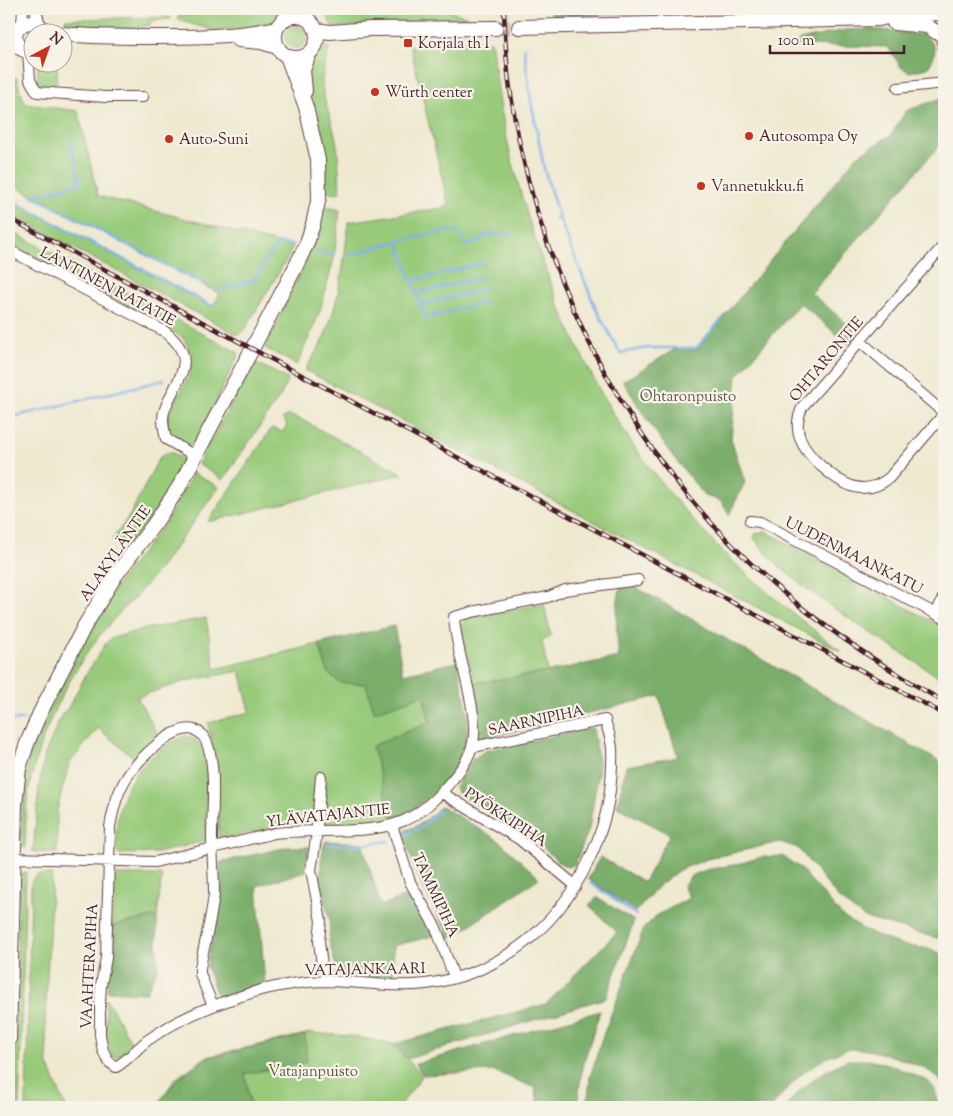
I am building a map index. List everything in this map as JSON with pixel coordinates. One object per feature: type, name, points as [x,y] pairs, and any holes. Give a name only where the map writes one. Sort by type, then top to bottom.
[{"type":"main road","points":[[282,51],[275,34],[284,9]]},
{"type":"main road","points":[[519,27],[879,19],[943,11]]},
{"type":"main road","points":[[942,41],[935,22],[943,11]]},
{"type":"main road","points":[[72,35],[88,37],[208,37],[247,34],[278,27],[288,18],[303,14],[316,30],[316,44],[311,52]]},
{"type":"main road","points":[[879,19],[893,23],[927,26],[942,41]]},
{"type":"main road","points":[[12,41],[16,34],[17,26]]},
{"type":"main road","points":[[316,30],[330,32],[496,28]]},
{"type":"main road","points":[[208,37],[261,42],[298,58],[332,41],[381,30]]},
{"type":"main road","points":[[72,41],[88,37]]},
{"type":"main road","name":"ALAKYLÄNTIE","points":[[9,1039],[17,781],[23,754],[40,713],[104,592],[169,503],[195,456],[295,268],[313,224],[319,197],[316,144],[306,107],[282,51]]},
{"type":"main road","name":"ALAKYLÄNTIE","points":[[306,107],[303,70],[311,52]]},
{"type":"street","points":[[17,26],[23,9]]},
{"type":"street","points":[[35,9],[41,22]]},
{"type":"street","points":[[30,72],[30,80],[37,92],[106,97],[143,97]]},
{"type":"street","points":[[898,88],[944,83],[944,78]]},
{"type":"street","name":"OHTARONTIE","points":[[944,245],[803,406],[799,414],[797,429],[803,448],[831,476],[854,487],[866,488],[879,486],[889,478],[944,413]]},
{"type":"street","name":"LÄNTINEN RATATIE","points":[[9,250],[174,338],[181,349],[184,360],[183,370],[164,409],[162,420],[166,439],[195,456]]},
{"type":"street","points":[[860,341],[944,413]]},
{"type":"street","name":"UUDENMAANKATU","points":[[750,521],[760,522],[940,616]]},
{"type":"street","points":[[473,747],[474,725],[455,631],[454,617],[548,597],[565,590],[638,580]]},
{"type":"street","points":[[940,616],[944,596]]},
{"type":"street","name":"SAARNIPIHA","points":[[473,747],[605,720]]},
{"type":"street","name":"VATAJANKAARI","points":[[116,1067],[162,1030],[213,1006],[272,988],[328,981],[406,986],[426,984],[454,977],[493,962],[529,940],[557,913],[576,886],[607,815],[611,796],[612,744],[605,720]]},
{"type":"street","name":"VAAHTERAPIHA","points":[[116,1067],[110,1062],[103,1051],[100,1034],[101,986],[106,958],[112,817],[118,796],[127,778],[139,762],[154,747],[184,729],[192,729],[198,732],[206,741],[209,749],[212,789],[214,894],[200,974],[213,1006]]},
{"type":"street","name":"YLÄVATAJANTIE","points":[[14,858],[155,862],[275,833],[377,828],[392,825],[416,815],[442,793],[456,775],[473,747]]},
{"type":"street","points":[[321,777],[317,830],[311,870],[321,921],[319,941],[322,966],[328,981]]},
{"type":"street","name":"PYÖKKIPIHA","points":[[442,793],[519,839],[576,886]]},
{"type":"street","name":"TAMMIPIHA","points":[[392,825],[410,882],[436,928],[454,977]]},
{"type":"green space","points":[[279,9],[270,24],[217,31],[178,20],[179,15]]},
{"type":"green space","points":[[443,9],[468,17],[333,28],[328,16],[330,10]]},
{"type":"green space","points":[[548,9],[750,9],[751,11],[553,16]]},
{"type":"green space","points":[[750,9],[927,9],[751,11]]},
{"type":"green space","points":[[170,17],[171,19],[151,21],[150,25],[129,29],[108,29],[72,27],[72,22],[65,22],[65,19]]},
{"type":"green space","points":[[296,26],[304,29],[307,37],[304,45],[296,48],[288,45],[285,37],[288,29]]},
{"type":"green space","points":[[873,29],[924,35],[932,43],[935,50],[928,68],[909,72],[901,67],[888,47],[797,45],[799,40],[845,30]]},
{"type":"green space","points":[[491,41],[509,149],[532,231],[556,298],[601,393],[647,465],[702,530],[752,579],[842,652],[305,370],[329,326],[343,267],[348,222],[449,207],[410,46]]},
{"type":"green space","points":[[329,46],[322,80],[339,162],[340,192],[335,193],[325,188],[308,86],[309,62],[313,55]]},
{"type":"green space","points":[[38,72],[57,72],[56,89],[41,88],[37,84]]},
{"type":"green space","points":[[9,78],[17,78],[26,104],[78,111],[98,196],[278,243],[293,245],[288,257],[245,329],[238,335],[9,214],[9,199],[212,307],[220,294],[9,183]]},
{"type":"green space","name":"Ohtaronpuisto","points":[[944,97],[944,140],[811,293],[858,333],[848,344],[800,303],[737,376],[731,439],[745,482],[729,515],[721,501],[705,496],[672,455],[647,420],[623,381],[677,348],[697,349],[857,156],[891,135],[906,111]]},
{"type":"green space","points":[[323,206],[340,210],[334,258],[320,311],[297,365],[265,348],[308,256]]},
{"type":"green space","points":[[9,230],[239,353],[196,444],[188,446],[181,443],[172,435],[168,427],[168,417],[171,408],[190,371],[189,353],[182,337],[9,243]]},
{"type":"green space","points":[[254,362],[288,379],[281,395],[223,480],[198,464]]},
{"type":"green space","points":[[288,415],[300,419],[403,474],[208,522],[272,428],[283,432],[287,424],[282,419]]},
{"type":"green space","points":[[171,452],[184,462],[152,516],[127,547],[112,540],[130,515],[159,458],[165,453]]},
{"type":"green space","points":[[193,473],[219,487],[156,573],[100,635],[75,672],[53,713],[31,778],[26,806],[25,849],[19,842],[24,781],[31,749],[44,719],[103,607],[119,582],[167,520]]},
{"type":"green space","points":[[765,531],[944,628],[944,680],[845,616],[790,575],[771,558],[754,538],[756,533]]},
{"type":"green space","points":[[632,585],[944,764],[944,940],[865,918],[840,900],[798,848],[780,842],[707,859],[679,870],[657,887],[636,912],[588,879],[600,857],[644,882],[670,834],[617,807],[626,766],[678,757],[659,696],[483,739],[478,735],[474,683],[548,672],[619,657],[616,622],[618,597],[620,588]]},
{"type":"green space","points":[[544,604],[551,637],[542,641],[548,672],[474,683],[460,626],[468,618]]},
{"type":"green space","points":[[206,618],[215,669],[319,644],[328,673],[366,684],[423,695],[430,722],[392,820],[367,824],[325,824],[323,820],[325,780],[313,819],[306,823],[274,827],[223,839],[219,838],[217,767],[208,723],[250,712],[240,671],[186,681],[137,697],[159,736],[134,758],[98,728],[69,764],[57,810],[57,853],[33,852],[39,787],[45,754],[62,714],[68,708],[106,643],[110,639],[140,630]]},
{"type":"green space","points":[[394,626],[403,674],[457,662],[466,705],[468,730],[466,744],[460,758],[442,785],[418,806],[392,820],[372,746],[430,722],[423,695],[374,712],[366,684],[340,683],[328,673],[319,644]]},
{"type":"green space","points":[[593,728],[599,768],[589,829],[575,864],[568,867],[560,863],[535,840],[458,793],[455,787],[474,758],[487,750]]},
{"type":"green space","points":[[185,736],[198,742],[205,758],[207,837],[205,841],[157,853],[118,854],[115,850],[116,829],[124,796],[129,785],[153,755],[163,747]]},
{"type":"green space","points":[[441,806],[498,840],[539,878],[450,939],[422,885],[401,832],[423,822]]},
{"type":"green space","points":[[326,841],[362,843],[381,906],[411,894],[433,936],[393,946],[394,982],[341,977],[338,975],[329,941],[330,921],[321,888],[321,861]]},
{"type":"green space","points":[[288,847],[309,847],[306,871],[257,886],[265,984],[222,997],[217,995],[207,968],[207,962],[220,897],[220,864],[221,862]]},
{"type":"green space","points":[[782,856],[800,868],[843,917],[866,931],[901,945],[931,949],[944,955],[944,1089],[935,1075],[910,1062],[873,1051],[850,1049],[816,1064],[800,1076],[772,1107],[587,1107],[590,1077],[601,1041],[644,928],[656,916],[689,898],[683,886],[691,876],[706,870],[762,857]]},
{"type":"green space","points":[[26,872],[19,1107],[13,1107],[19,876]]},
{"type":"green space","points":[[40,874],[52,875],[45,1020],[48,1065],[66,1107],[26,1107],[31,883],[34,877]]},
{"type":"green space","points":[[114,875],[162,875],[157,916],[112,926]]},
{"type":"green space","points":[[597,897],[634,921],[606,998],[407,1059],[394,1044],[546,1004],[617,932],[589,906]]},
{"type":"green space","points":[[157,916],[157,969],[146,993],[107,991],[112,926]]},
{"type":"green space","points":[[106,998],[133,1045],[117,1057],[111,1055],[107,1041]]},
{"type":"green space","points":[[600,1011],[582,1068],[577,1107],[539,1107],[535,1088],[494,1071],[423,1075],[415,1064]]},
{"type":"green space","name":"Vatajanpuisto","points":[[310,1033],[350,1036],[394,1044],[422,1076],[399,1107],[156,1107],[175,1079],[206,1057]]},
{"type":"green space","points":[[305,1035],[307,1062],[245,1074],[251,1107],[157,1107],[177,1080],[207,1058]]},
{"type":"green space","points":[[847,1060],[868,1060],[888,1064],[928,1081],[934,1088],[940,1107],[786,1107],[799,1091],[813,1079]]},
{"type":"waterway","points":[[524,48],[531,101],[544,168],[559,218],[555,218]]},
{"type":"waterway","points":[[70,140],[80,183],[33,196],[205,285]]},
{"type":"waterway","points":[[9,199],[211,305]]},
{"type":"waterway","points":[[559,218],[596,309],[620,353],[647,348],[696,348],[722,319]]},
{"type":"waterway","points":[[347,256],[398,241],[452,230],[463,237],[464,244],[477,242],[487,234],[511,233]]},
{"type":"waterway","points":[[398,242],[425,318],[486,302]]},
{"type":"waterway","points":[[218,290],[253,281],[278,243],[293,245]]},
{"type":"waterway","points":[[315,251],[334,255]]},
{"type":"waterway","points":[[412,281],[483,263]]},
{"type":"waterway","points":[[417,293],[484,277]]},
{"type":"waterway","points":[[421,305],[485,289]]},
{"type":"waterway","points":[[9,418],[164,380]]},
{"type":"waterway","points":[[9,722],[23,719]]},
{"type":"waterway","points":[[403,836],[421,827],[440,810]]},
{"type":"waterway","points":[[329,844],[360,845],[389,841]]},
{"type":"waterway","points":[[591,883],[636,915]]},
{"type":"tunnel","points":[[496,28],[519,27]]},
{"type":"railway","points":[[504,9],[511,95],[525,167],[546,238],[572,306],[605,372],[643,435],[687,494],[736,549],[790,598],[827,627],[865,653],[944,702]]},
{"type":"railway","points":[[9,218],[273,360],[944,714]]},
{"type":"place","name":"Korjala th I","points":[[408,43]]},
{"type":"place","name":"Würth center","points":[[375,92]]},
{"type":"place","name":"Autosompa Oy","points":[[749,136]]},
{"type":"place","name":"Auto-Suni","points":[[169,139]]},
{"type":"place","name":"Vannetukku.fi","points":[[701,186]]}]
